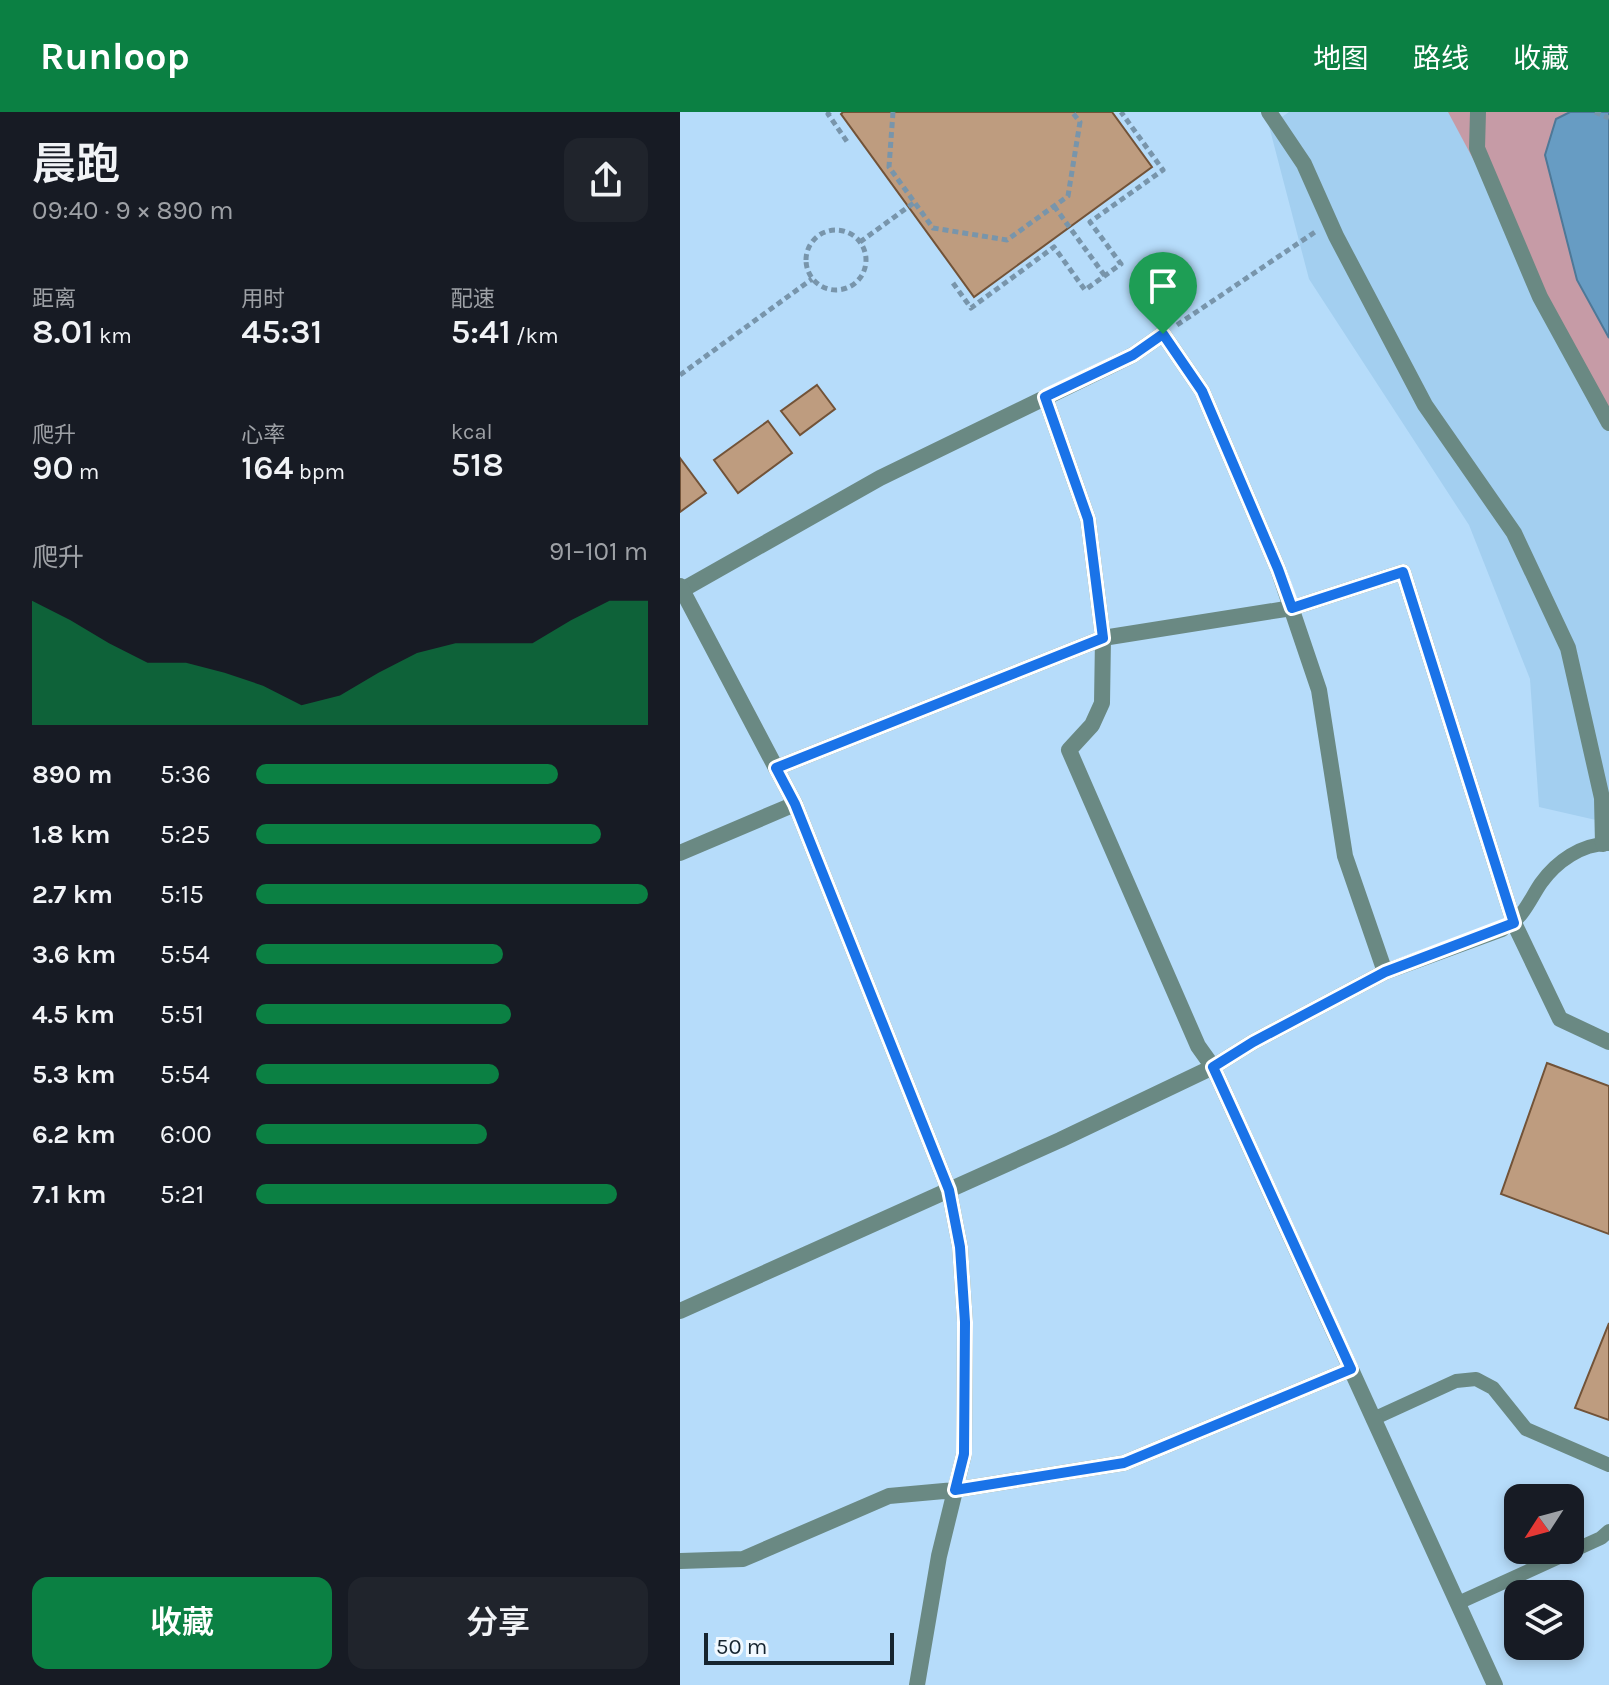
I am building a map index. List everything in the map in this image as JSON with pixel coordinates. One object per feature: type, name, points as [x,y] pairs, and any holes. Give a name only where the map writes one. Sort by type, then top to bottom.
[{"type":"street","points":[[1269,112],[1304,164],[1425,405],[1514,533],[1568,648],[1602,798],[1606,844]]},
{"type":"street","points":[[1478,112],[1477,148],[1505,216],[1540,297],[1609,423]]},
{"type":"street","points":[[917,1685],[939,1556],[964,1454],[965,1322],[960,1247],[949,1190],[795,804],[681,588],[880,478],[1133,355],[1163,334],[1202,391],[1292,608],[1319,690],[1345,856],[1385,972]]},
{"type":"street","points":[[1045,397],[1088,519],[1103,638],[1102,703],[1092,725],[1069,750],[1198,1046],[1213,1067],[1495,1685]]},
{"type":"street","points":[[776,768],[1103,638],[1292,608],[1403,572],[1508,926],[1560,1019],[1609,1042]]},
{"type":"street","points":[[680,853],[795,804]]},
{"type":"street","points":[[680,1311],[1213,1067],[1253,1042],[1385,972],[1508,926]]},
{"type":"street","points":[[680,1561],[743,1559],[889,1496],[955,1490],[1124,1463],[1351,1369]]},
{"type":"lane","points":[[1508,926],[1527,908],[1542,882],[1569,854],[1606,844]]},
{"type":"lane","points":[[1373,1419],[1456,1381],[1476,1379],[1493,1388],[1526,1429],[1609,1465]]},
{"type":"lane","points":[[1458,1603],[1601,1538],[1609,1531]]},
{"type":"path","points":[[830,112],[828,114],[848,143]]},
{"type":"path","points":[[893,112],[889,167],[933,228],[1007,240],[1068,196],[1080,122],[1072,112]]},
{"type":"path","points":[[953,283],[971,308],[1054,247],[1085,290],[1121,264],[1090,222],[1163,170],[1121,112]]},
{"type":"path","points":[[1595,112],[1609,118]]},
{"type":"path","points":[[860,242],[915,202]]},
{"type":"path","points":[[1054,206],[1105,276]]},
{"type":"path","points":[[1163,334],[1330,221]]},
{"type":"path","points":[[832,230],[853,234],[860,242],[866,262],[864,272],[850,288],[829,290],[812,279],[805,258],[813,239],[832,230]]},
{"type":"path","points":[[680,375],[812,279]]},
{"type":"shaded area","points":[[1289,112],[1570,112],[1609,338],[1609,823],[1539,807],[1530,679],[1469,525],[1309,279],[1269,126]]},
{"type":"shaded area","points":[[1448,112],[1609,112],[1609,413]]},
{"type":"shaded area","points":[[1570,112],[1609,112],[1609,338],[1577,280],[1545,155],[1556,119]]},
{"type":"building","points":[[1112,112],[1152,167],[974,297],[841,114]]},
{"type":"building","points":[[817,385],[835,409],[800,435],[781,411]]},
{"type":"building","points":[[768,421],[792,453],[738,493],[714,460]]},
{"type":"building","points":[[680,458],[706,493],[680,512]]},
{"type":"building","points":[[1547,1063],[1609,1086],[1609,1234],[1501,1194]]},
{"type":"building","points":[[1609,1323],[1609,1420],[1575,1408]]},
{"type":"route","points":[[1163,334],[1202,391],[1292,608],[1403,572],[1514,923],[1385,972],[1253,1042],[1213,1067],[1351,1369],[1124,1463],[955,1490],[964,1454],[965,1322],[960,1247],[949,1190],[795,804],[776,768],[1103,638],[1088,519],[1045,397],[1133,355],[1163,334]]}]
